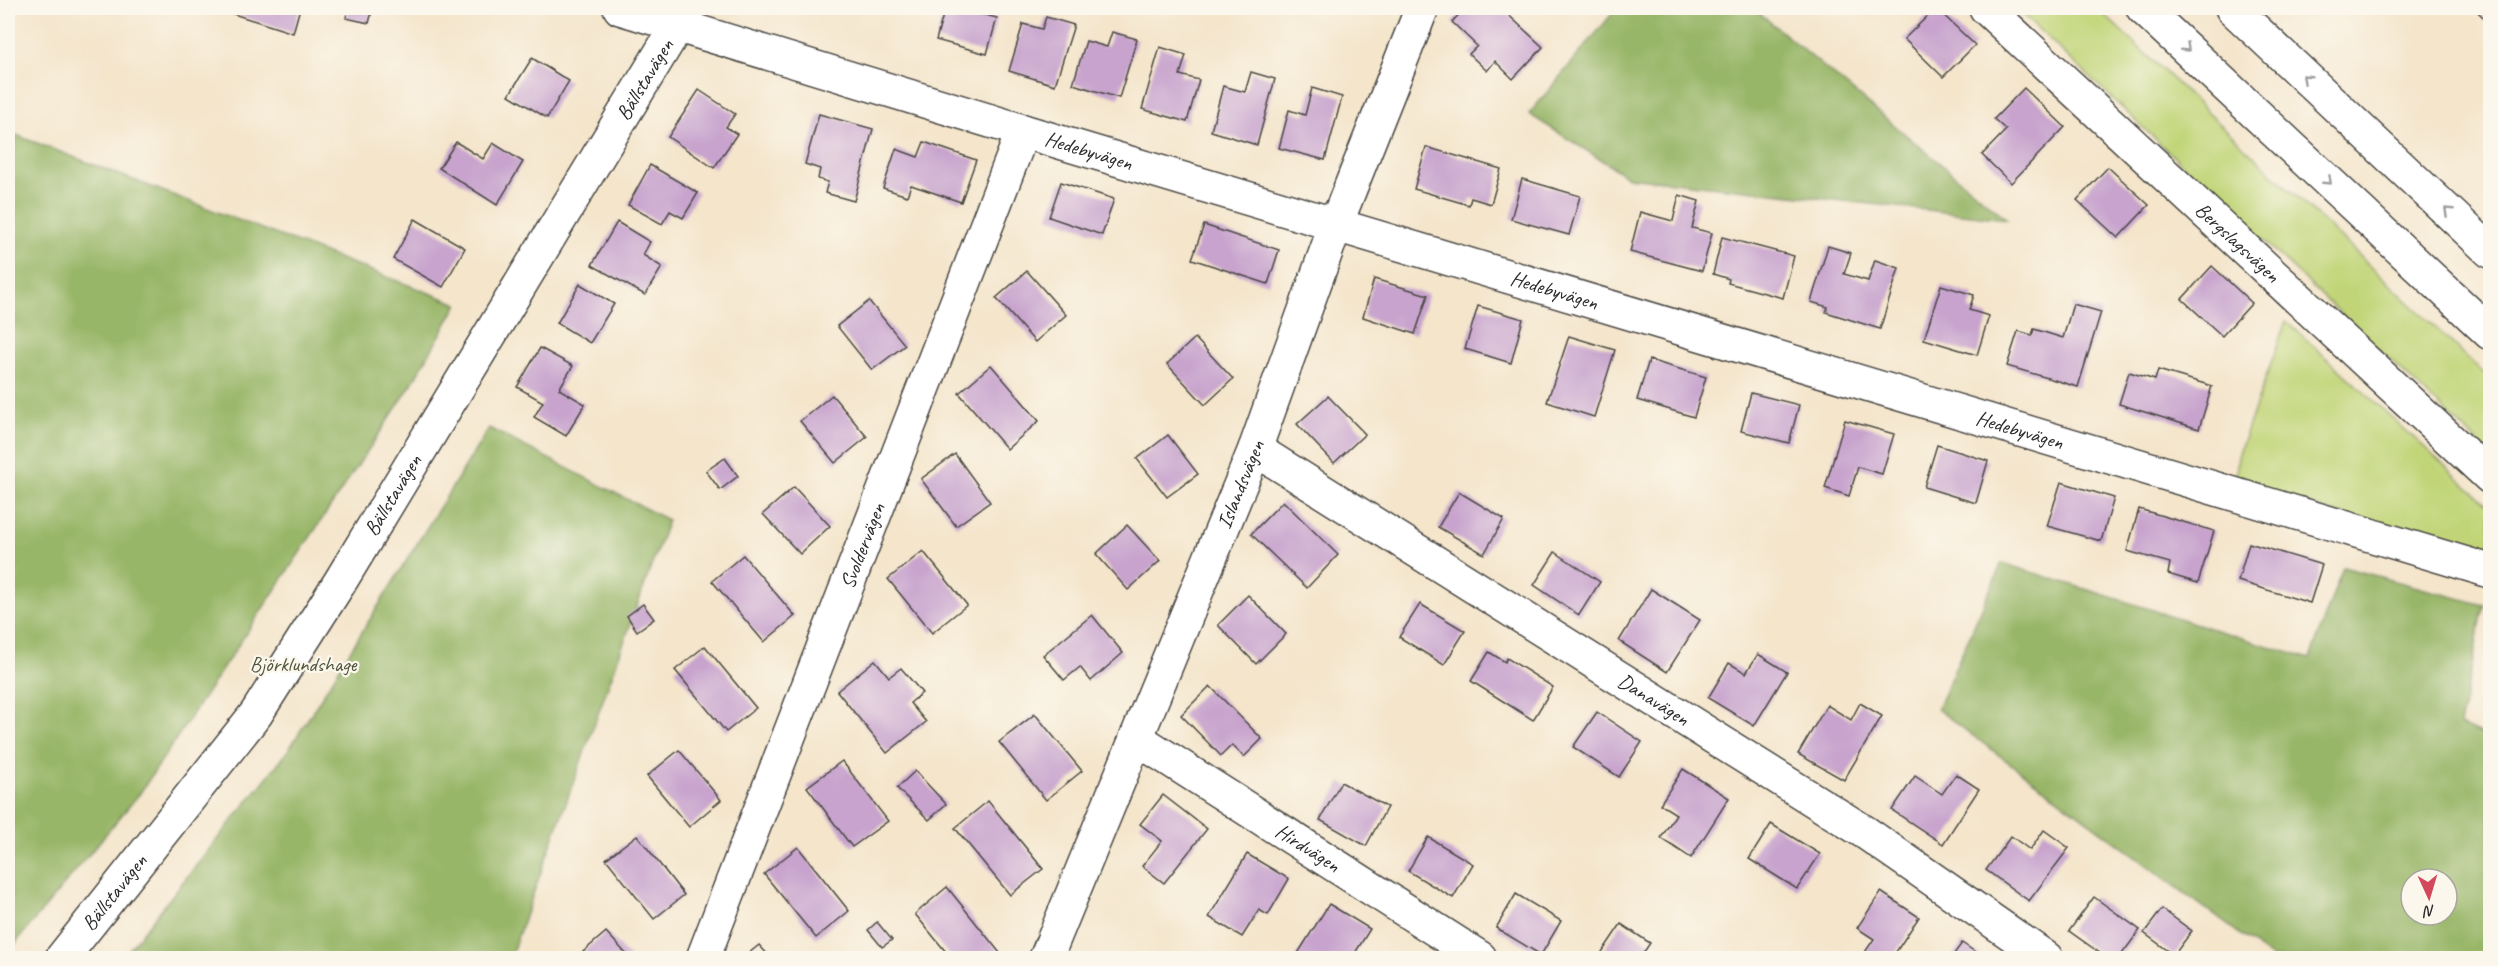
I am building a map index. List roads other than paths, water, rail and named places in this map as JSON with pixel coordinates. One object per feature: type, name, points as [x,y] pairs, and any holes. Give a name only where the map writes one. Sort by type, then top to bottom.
[{"type":"street","name":"Hedebyvägen","points":[[620,8],[683,16],[1023,131],[2490,571]]},
{"type":"street","name":"Islandsvägen","points":[[1046,958],[1255,449],[1336,224],[1422,8]]},
{"type":"street","name":"Bergslagsvägen","points":[[1986,8],[2490,477]]},
{"type":"street","points":[[2143,8],[2490,333]]},
{"type":"street","points":[[2232,8],[2490,251]]},
{"type":"street","name":"Bällstavägen","points":[[62,958],[256,714],[340,582],[683,16]]},
{"type":"street","name":"Svoldervägen","points":[[703,958],[1023,131]]},
{"type":"street","name":"Danavägen","points":[[1255,449],[1866,833],[2046,958]]},
{"type":"street","name":"Hirdvägen","points":[[1136,738],[1480,958]]},
{"type":"park label","name":"Björklundshage","points":[[303,664]]}]
